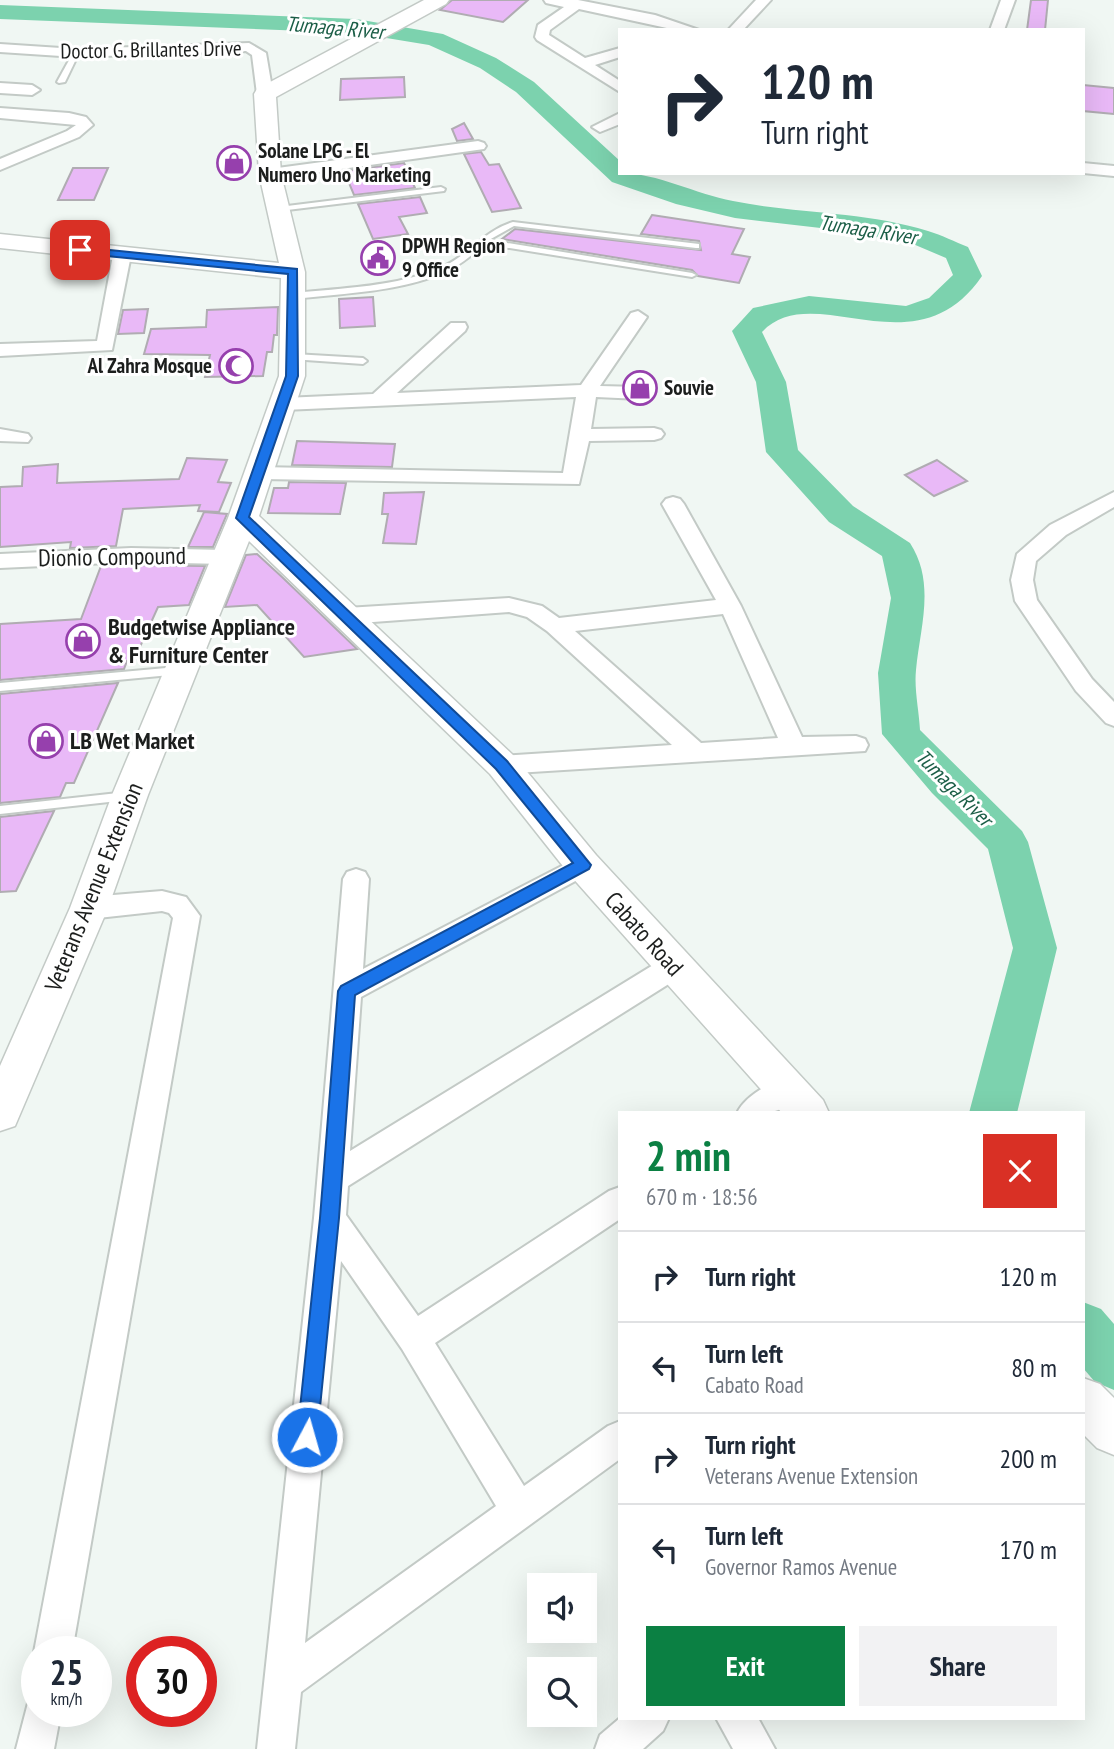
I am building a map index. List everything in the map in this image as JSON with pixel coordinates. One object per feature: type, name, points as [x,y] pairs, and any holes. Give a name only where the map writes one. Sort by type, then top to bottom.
[{"type":"main road","name":"Veterans Avenue Extension","points":[[0,1113],[89,908],[130,795],[243,518],[284,404],[294,357],[294,284],[270,174],[265,94]]},
{"type":"street","points":[[265,94],[439,0]]},
{"type":"street","points":[[551,0],[683,28]]},
{"type":"street","points":[[737,28],[764,0]]},
{"type":"street","points":[[998,28],[1008,0]]},
{"type":"street","points":[[577,4],[541,32],[548,41],[617,84]]},
{"type":"street","name":"Doctor G. Brillantes Drive","points":[[0,48],[76,53],[249,47],[259,53],[265,94]]},
{"type":"street","points":[[585,64],[618,53]]},
{"type":"street","points":[[0,88],[32,90]]},
{"type":"street","points":[[0,113],[69,118],[80,120],[85,125],[73,134],[0,165]]},
{"type":"street","points":[[600,127],[618,119]]},
{"type":"street","points":[[270,174],[478,146]]},
{"type":"street","points":[[1085,168],[1114,171]]},
{"type":"street","points":[[0,241],[122,255],[294,284]]},
{"type":"street","points":[[0,350],[105,346],[122,255]]},
{"type":"street","points":[[260,473],[572,480],[587,391],[638,317]]},
{"type":"street","points":[[378,400],[458,327]]},
{"type":"street","points":[[284,404],[587,391],[640,393]]},
{"type":"street","points":[[580,435],[654,434]]},
{"type":"street","points":[[0,435],[21,438]]},
{"type":"street","points":[[1114,498],[1058,530],[1025,559],[1022,580],[1026,601],[1084,685],[1114,717]]},
{"type":"street","points":[[673,504],[730,607],[794,746]]},
{"type":"street","name":"Cabato Road","points":[[243,518],[502,765],[583,865],[673,967],[798,1101]]},
{"type":"street","name":"Dionio Compound","points":[[0,561],[131,555],[225,557]]},
{"type":"street","points":[[345,616],[509,605],[534,611],[555,626],[694,751]]},
{"type":"street","points":[[555,626],[730,607]]},
{"type":"street","points":[[502,765],[694,751],[856,745]]},
{"type":"street","points":[[347,991],[583,865]]},
{"type":"street","points":[[276,1749],[330,1218],[356,879]]},
{"type":"street","points":[[56,1636],[187,916],[177,904],[162,901],[89,908]]},
{"type":"street","points":[[332,1180],[673,967]]},
{"type":"street","points":[[760,1111],[798,1101]]},
{"type":"street","points":[[414,1338],[618,1202]]},
{"type":"street","points":[[330,1218],[414,1338],[519,1511]]},
{"type":"street","points":[[1085,1403],[1114,1431]]},
{"type":"street","points":[[282,1683],[618,1439]]},
{"type":"street","points":[[614,1749],[648,1720]]},
{"type":"street","points":[[736,1720],[756,1749]]},
{"type":"street","points":[[35,1749],[39,1727]]},
{"type":"lane","points":[[61,82],[76,53]]},
{"type":"lane","points":[[279,209],[441,189]]},
{"type":"lane","points":[[294,284],[425,275],[446,269],[460,261],[497,230],[519,224],[696,246]]},
{"type":"lane","points":[[481,241],[692,275]]},
{"type":"lane","points":[[294,357],[363,361]]},
{"type":"lane","points":[[0,687],[181,671]]},
{"type":"lane","points":[[0,810],[130,795]]},
{"type":"building","points":[[452,0],[528,0],[503,22],[440,10]]},
{"type":"building","points":[[1031,0],[1048,0],[1045,28],[1027,28]]},
{"type":"building","points":[[404,77],[405,97],[340,100],[341,79]]},
{"type":"building","points":[[1085,85],[1114,88],[1114,114],[1085,111]]},
{"type":"building","points":[[464,123],[473,139],[457,141],[452,129]]},
{"type":"building","points":[[481,152],[489,165],[499,164],[521,208],[492,212],[464,154]]},
{"type":"building","points":[[404,163],[415,188],[354,195],[344,171]]},
{"type":"building","points":[[73,168],[108,168],[94,200],[58,200]]},
{"type":"building","points":[[420,197],[427,213],[399,217],[408,234],[373,239],[358,204]]},
{"type":"building","points":[[652,215],[744,229],[732,254],[750,257],[739,283],[698,276],[692,270],[502,239],[515,229],[701,250],[699,241],[641,234]]},
{"type":"building","points":[[373,297],[375,326],[340,328],[339,299]]},
{"type":"building","points":[[278,307],[277,335],[274,335],[272,352],[267,352],[263,376],[205,377],[210,355],[144,354],[151,329],[206,327],[207,310]]},
{"type":"building","points":[[148,309],[144,333],[118,334],[123,310]]},
{"type":"building","points":[[297,441],[395,444],[392,467],[292,465]]},
{"type":"building","points":[[187,458],[227,460],[218,482],[231,483],[219,512],[198,511],[200,505],[123,509],[116,546],[70,548],[71,542],[0,547],[0,487],[22,486],[23,467],[58,464],[57,483],[179,479]]},
{"type":"building","points":[[937,460],[967,481],[934,496],[905,475]]},
{"type":"building","points":[[289,482],[346,483],[340,514],[268,513],[274,488],[288,488]]},
{"type":"building","points":[[424,492],[416,544],[383,543],[388,514],[382,514],[384,493]]},
{"type":"building","points":[[204,512],[227,514],[213,547],[188,547]]},
{"type":"building","points":[[257,554],[357,649],[304,657],[257,605],[225,607],[246,555]]},
{"type":"building","points":[[101,566],[205,566],[189,605],[158,607],[134,660],[127,661],[124,669],[0,680],[0,624],[81,619]]},
{"type":"building","name":"LB Wet Market","points":[[118,683],[74,783],[66,783],[60,797],[0,803],[0,694]]},
{"type":"building","points":[[54,811],[16,891],[0,892],[0,817]]},
{"type":"waterway","name":"Tumaga River","points":[[0,12],[356,26],[435,39],[488,63],[525,87],[618,173]]},
{"type":"waterway","name":"Tumaga River","points":[[620,175],[685,198],[735,210],[838,222],[920,237],[958,253],[968,276],[939,304],[909,315],[809,305],[763,314],[747,331],[771,382],[782,452],[841,514],[898,551],[909,598],[897,673],[901,734],[946,783],[1007,842],[1035,948],[994,1111]]},
{"type":"waterway","name":"Tumaga River","points":[[1085,1329],[1114,1364]]},
{"type":"place","name":"Solane LPG - El Numero Uno Marketing","points":[[234,163]]},
{"type":"place","name":"DPWH Region 9 Office","points":[[378,258]]},
{"type":"place","name":"Al Zahra Mosque","points":[[236,366]]},
{"type":"place","name":"Souvie","points":[[640,388]]},
{"type":"place","name":"Budgetwise Appliance & Furniture Center","points":[[83,641]]},
{"type":"place","name":"LB Wet Market","points":[[46,741]]},
{"type":"route","points":[[80,250],[293,272],[295,319],[292,376],[243,518],[502,765],[583,865],[347,991],[330,1218],[307,1437]]}]
